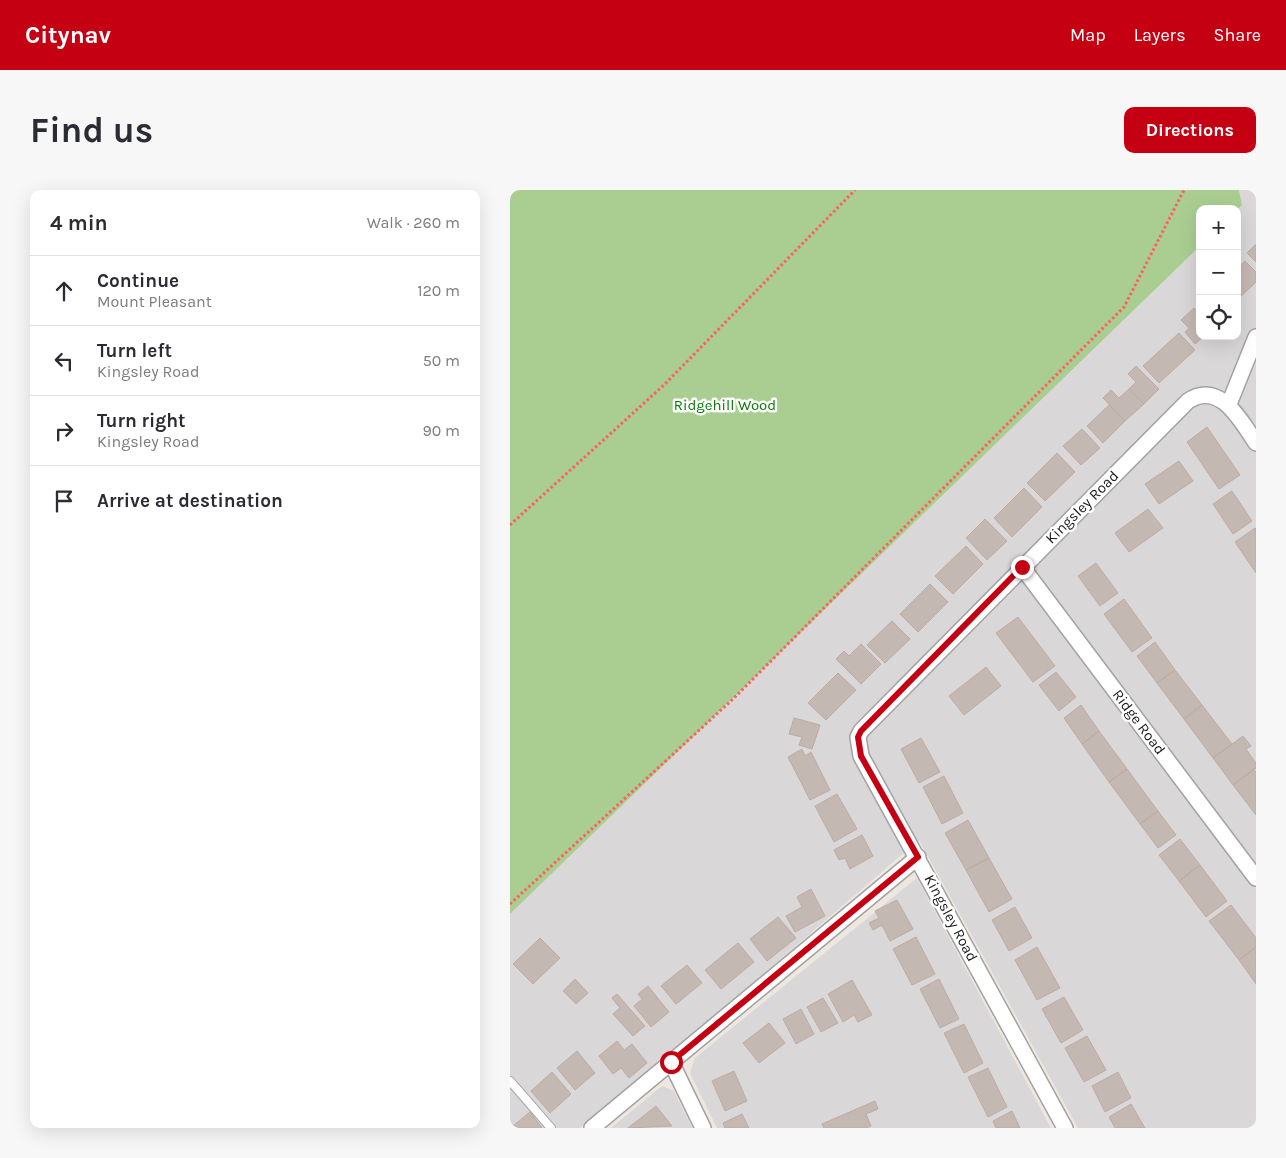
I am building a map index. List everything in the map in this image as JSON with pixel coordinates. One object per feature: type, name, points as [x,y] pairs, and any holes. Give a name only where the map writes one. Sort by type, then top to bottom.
[{"type":"street","points":[[1256,337],[1229,404],[1256,443]]},
{"type":"street","name":"Kingsley Road","points":[[1065,1128],[861,756],[858,737],[861,731],[1022,567],[1188,401],[1196,396],[1206,395],[1218,397],[1229,404]]},
{"type":"street","name":"Ridge Road","points":[[1022,567],[1256,878]]},
{"type":"street","points":[[592,1128],[918,857]]},
{"type":"street","points":[[671,1062],[703,1128]]},
{"type":"lane","points":[[510,1081],[551,1128]]},
{"type":"path","points":[[510,526],[665,384],[855,190]]},
{"type":"path","points":[[510,904],[733,699],[1124,307],[1184,190]]},
{"type":"shaded area","points":[[1239,190],[1256,190],[1256,1128],[1078,1128],[919,840],[647,1074],[580,1128],[510,1128],[510,914],[1196,250],[1196,340],[1241,340],[1242,205]]},
{"type":"shaded area","points":[[917,878],[1051,1128],[717,1128],[690,1073],[695,1058]]},
{"type":"shaded area","points":[[662,1086],[674,1091],[692,1128],[611,1128]]},
{"type":"green space","name":"Ridgehill Wood","points":[[510,190],[1239,190],[1241,206],[1196,205],[1196,250],[510,914]]},
{"type":"building","points":[[1256,244],[1256,262],[1247,253]]},
{"type":"building","points":[[1245,261],[1256,272],[1256,282],[1241,296],[1241,295],[1241,265]]},
{"type":"building","points":[[1194,308],[1196,310],[1196,340],[1200,340],[1195,344],[1185,332],[1189,328],[1181,320]]},
{"type":"building","points":[[1179,333],[1195,350],[1159,383],[1143,366]]},
{"type":"building","points":[[1136,366],[1159,389],[1144,404],[1129,389],[1136,382],[1128,374]]},
{"type":"building","points":[[1129,389],[1144,404],[1125,421],[1103,398],[1111,390],[1119,398]]},
{"type":"building","points":[[1109,405],[1125,421],[1103,443],[1087,426]]},
{"type":"building","points":[[1207,427],[1240,475],[1219,489],[1187,442]]},
{"type":"building","points":[[1082,429],[1100,448],[1081,465],[1063,446]]},
{"type":"building","points":[[1057,453],[1075,472],[1045,501],[1027,483]]},
{"type":"building","points":[[1179,461],[1193,481],[1159,504],[1145,484]]},
{"type":"building","points":[[1024,488],[1042,507],[1012,537],[994,518]]},
{"type":"building","points":[[1232,491],[1252,521],[1233,534],[1213,504]]},
{"type":"building","points":[[1148,509],[1163,528],[1129,552],[1115,533]]},
{"type":"building","points":[[985,519],[1007,541],[987,560],[966,538]]},
{"type":"building","points":[[1256,529],[1256,573],[1235,542]]},
{"type":"building","points":[[966,546],[983,564],[953,594],[935,576]]},
{"type":"building","points":[[1096,563],[1118,593],[1100,606],[1078,576]]},
{"type":"building","points":[[930,584],[948,602],[918,632],[900,614]]},
{"type":"building","points":[[1124,599],[1152,638],[1132,652],[1104,614]]},
{"type":"building","points":[[1018,617],[1055,666],[1033,682],[996,633]]},
{"type":"building","points":[[892,621],[910,639],[885,663],[867,645]]},
{"type":"building","points":[[1155,642],[1175,670],[1157,683],[1137,656]]},
{"type":"building","points":[[861,644],[881,664],[861,684],[836,659],[844,651],[849,656]]},
{"type":"building","points":[[986,667],[1001,686],[964,715],[949,696]]},
{"type":"building","points":[[1175,670],[1202,705],[1184,719],[1157,683]]},
{"type":"building","points":[[1056,672],[1076,697],[1059,711],[1039,685]]},
{"type":"building","points":[[838,673],[856,690],[826,720],[808,703]]},
{"type":"building","points":[[1081,705],[1099,731],[1082,744],[1064,718]]},
{"type":"building","points":[[1202,705],[1232,744],[1213,758],[1184,719]]},
{"type":"building","points":[[794,718],[820,725],[812,749],[799,745],[802,737],[789,734]]},
{"type":"building","points":[[1099,731],[1127,769],[1109,782],[1082,744]]},
{"type":"building","points":[[1243,736],[1251,746],[1246,749],[1256,763],[1256,768],[1233,785],[1213,758]]},
{"type":"building","points":[[921,738],[940,772],[919,783],[901,749]]},
{"type":"building","points":[[802,749],[805,756],[811,752],[830,790],[810,800],[788,757]]},
{"type":"building","points":[[1127,769],[1158,811],[1140,824],[1109,782]]},
{"type":"building","points":[[1254,769],[1256,773],[1256,815],[1233,785]]},
{"type":"building","points":[[944,776],[963,813],[942,824],[923,787]]},
{"type":"building","points":[[837,794],[857,829],[834,842],[815,806]]},
{"type":"building","points":[[1158,811],[1176,835],[1158,848],[1140,824]]},
{"type":"building","points":[[968,820],[989,858],[966,870],[945,833]]},
{"type":"building","points":[[862,835],[873,856],[850,869],[845,858],[839,860],[834,850]]},
{"type":"building","points":[[1180,839],[1200,865],[1179,881],[1159,855]]},
{"type":"building","points":[[989,858],[1012,899],[989,912],[966,870]]},
{"type":"building","points":[[1200,865],[1227,901],[1206,917],[1179,881]]},
{"type":"building","points":[[811,889],[825,916],[795,932],[786,916],[802,907],[797,897]]},
{"type":"building","points":[[897,900],[913,929],[890,941],[882,925],[873,930],[869,923],[879,918],[875,911]]},
{"type":"building","points":[[1231,905],[1256,938],[1256,947],[1239,960],[1209,921]]},
{"type":"building","points":[[1015,907],[1032,938],[1009,951],[992,920]]},
{"type":"building","points":[[778,917],[796,938],[767,961],[750,939]]},
{"type":"building","points":[[916,937],[935,974],[912,985],[893,949]]},
{"type":"building","points":[[540,938],[560,958],[533,984],[513,964]]},
{"type":"building","points":[[738,943],[754,962],[721,989],[705,970]]},
{"type":"building","points":[[1037,947],[1060,988],[1037,1000],[1015,960]]},
{"type":"building","points":[[1256,947],[1256,984],[1239,960]]},
{"type":"building","points":[[687,965],[702,983],[676,1004],[661,986]]},
{"type":"building","points":[[575,979],[588,993],[576,1004],[563,991]]},
{"type":"building","points":[[939,979],[959,1019],[940,1028],[920,989]]},
{"type":"building","points":[[852,980],[872,1015],[858,1022],[854,1015],[843,1022],[828,994]]},
{"type":"building","points":[[648,986],[669,1012],[651,1027],[634,1006],[642,999],[638,994]]},
{"type":"building","points":[[617,994],[645,1026],[633,1036],[613,1014],[620,1008],[612,998]]},
{"type":"building","points":[[1064,997],[1083,1030],[1061,1043],[1042,1009]]},
{"type":"building","points":[[823,998],[838,1023],[821,1032],[807,1007]]},
{"type":"building","points":[[801,1009],[814,1034],[796,1044],[783,1019]]},
{"type":"building","points":[[769,1023],[785,1043],[759,1063],[743,1043]]},
{"type":"building","points":[[964,1024],[983,1063],[964,1073],[944,1033]]},
{"type":"building","points":[[1087,1036],[1106,1070],[1084,1082],[1065,1048]]},
{"type":"building","points":[[617,1041],[624,1050],[632,1044],[647,1063],[629,1078],[621,1068],[613,1074],[599,1056]]},
{"type":"building","points":[[577,1051],[595,1073],[575,1090],[557,1068]]},
{"type":"building","points":[[988,1068],[1007,1107],[988,1117],[968,1077]]},
{"type":"building","points":[[734,1071],[747,1101],[725,1111],[712,1081]]},
{"type":"building","points":[[552,1072],[571,1094],[550,1113],[531,1091]]},
{"type":"building","points":[[1118,1072],[1131,1098],[1105,1112],[1092,1086]]},
{"type":"building","points":[[875,1101],[878,1109],[866,1114],[871,1126],[866,1128],[824,1128],[822,1124]]},
{"type":"building","points":[[1131,1104],[1145,1128],[1115,1128],[1109,1117]]},
{"type":"building","points":[[656,1106],[672,1126],[628,1128]]},
{"type":"building","points":[[1012,1111],[1020,1128],[996,1128],[993,1121]]},
{"type":"building","points":[[530,1112],[542,1128],[515,1128],[513,1126]]},
{"type":"building","points":[[742,1114],[749,1128],[725,1128],[723,1123]]},
{"type":"route","points":[[671,1062],[918,857],[861,756],[858,737],[861,731],[1022,567]]}]
